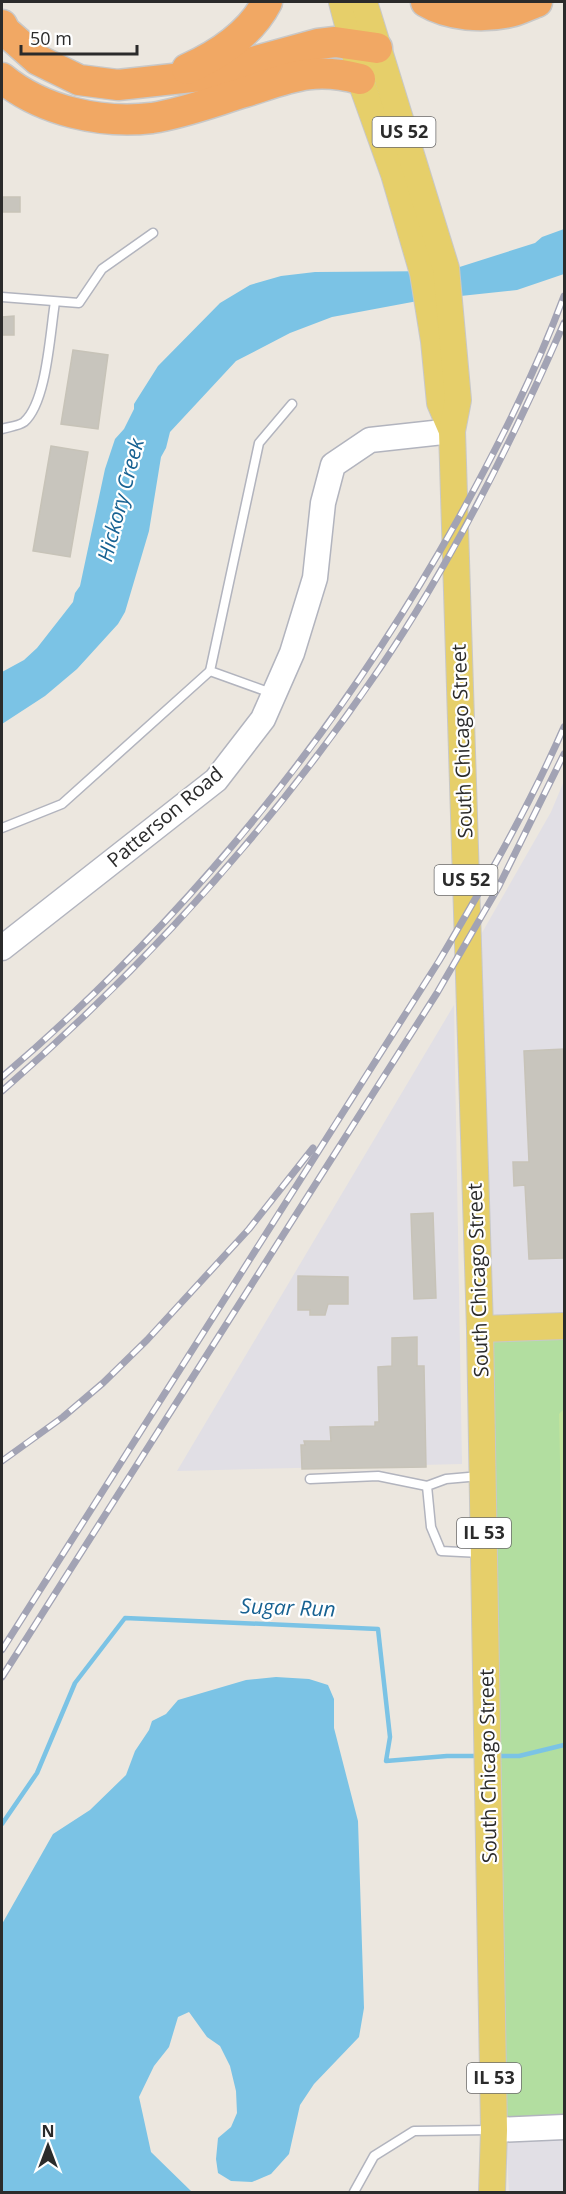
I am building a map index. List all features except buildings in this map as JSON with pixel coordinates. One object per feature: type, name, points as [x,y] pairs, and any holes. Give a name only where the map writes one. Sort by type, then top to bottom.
[{"type":"highway","points":[[159,81],[201,62],[237,39],[267,2]]},
{"type":"highway","points":[[426,2],[468,15],[510,12],[537,2]]},
{"type":"highway","points":[[2,25],[5,31],[38,60],[78,80],[118,85],[201,76],[318,44],[335,42],[365,46]]},
{"type":"highway","points":[[2,78],[27,95],[68,111],[97,117],[135,119],[178,112],[304,73],[341,74],[360,79]]},
{"type":"main road","name":"South Chicago Street","points":[[342,2],[365,46],[419,217],[423,273],[444,340],[458,400],[452,431],[480,1329],[495,2130],[500,2193]]},
{"type":"main road","name":"South Chicago Street","points":[[364,2],[365,46],[360,79],[394,174],[419,217]]},
{"type":"main road","points":[[480,1329],[564,1326]]},
{"type":"main road","name":"South Chicago Street","points":[[492,2193],[495,2130]]},
{"type":"street","name":"Patterson Road","points":[[2,948],[216,780],[263,720],[292,654],[315,578],[323,503],[333,465],[370,440],[452,431]]},
{"type":"street","points":[[495,2130],[564,2127]]},
{"type":"lane","points":[[2,297],[79,303],[102,268],[153,233]]},
{"type":"lane","points":[[2,429],[23,423],[37,404],[44,378],[55,302]]},
{"type":"lane","points":[[2,828],[62,804],[210,671],[259,443],[292,404]]},
{"type":"lane","points":[[210,671],[275,694]]},
{"type":"lane","points":[[310,1479],[378,1476],[427,1486],[446,1479],[483,1476]]},
{"type":"lane","points":[[427,1486],[431,1527],[441,1551],[484,1553]]},
{"type":"lane","points":[[354,2193],[374,2156],[414,2131],[495,2130]]},
{"type":"shaded area","points":[[564,781],[564,1318],[489,1320],[475,945],[551,812]]},
{"type":"shaded area","points":[[454,1005],[462,1464],[177,1471]]},
{"type":"shaded area","points":[[564,2136],[564,2192],[509,2192],[506,2138]]},
{"type":"green space","points":[[564,1334],[564,2119],[503,2121],[488,1336]]},
{"type":"green space","points":[[564,1409],[564,1643],[559,1414]]},
{"type":"water","name":"Hickory Creek","points":[[564,229],[564,274],[517,290],[423,300],[332,317],[290,333],[236,361],[170,432],[161,457],[149,531],[125,612],[118,624],[77,669],[45,696],[2,724],[2,672],[24,660],[37,648],[73,602],[80,586],[105,469],[115,439],[124,429],[134,409],[134,404],[158,366],[220,303],[250,285],[281,276],[315,272],[447,271],[535,243],[542,237]]},
{"type":"water","points":[[276,1677],[309,1679],[328,1685],[334,1699],[334,1728],[358,1821],[364,2008],[359,2037],[314,2084],[300,2105],[289,2154],[271,2174],[252,2182],[231,2181],[218,2173],[216,2159],[218,2138],[231,2127],[237,2113],[236,2091],[230,2066],[220,2046],[207,2037],[189,2012],[178,2017],[169,2047],[154,2066],[139,2097],[151,2152],[192,2192],[2,2192],[2,1924],[53,1834],[90,1810],[126,1775],[135,1751],[149,1730],[152,1721],[166,1714],[178,1700],[246,1680]]},
{"type":"waterway","name":"Sugar Run","points":[[2,1824],[37,1773],[75,1683],[125,1618],[378,1629],[390,1737],[386,1761],[479,1756]]},
{"type":"waterway","name":"Sugar Run","points":[[496,1756],[519,1756],[564,1745]]},
{"type":"railway","points":[[2,1077],[135,953],[196,888],[254,820],[309,749],[411,600],[457,521],[515,410],[564,296]]},
{"type":"railway","points":[[2,1091],[107,994],[157,944],[251,838],[339,727],[407,627],[457,543],[524,412],[564,323]]},
{"type":"railway","points":[[2,1650],[439,961],[521,816],[564,727]]},
{"type":"railway","points":[[2,1677],[437,993],[499,886],[564,754]]},
{"type":"railway","points":[[2,1461],[63,1417],[103,1383],[147,1340],[249,1229],[313,1148]]}]
